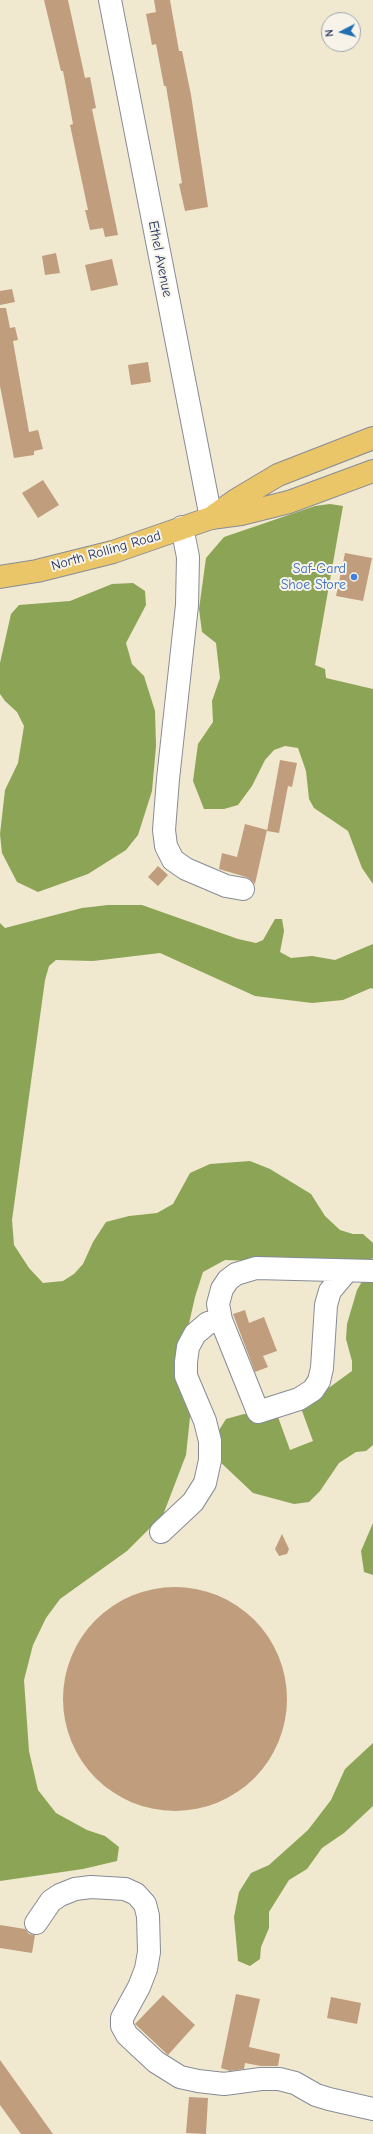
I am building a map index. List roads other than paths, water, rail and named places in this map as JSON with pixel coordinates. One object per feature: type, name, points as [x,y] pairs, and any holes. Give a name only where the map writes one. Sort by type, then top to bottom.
[{"type":"main road","name":"North Rolling Road","points":[[211,518],[236,500],[278,475],[373,438]]},
{"type":"main road","name":"North Rolling Road","points":[[1,574],[37,571],[113,552],[211,518],[241,514],[289,502],[373,471]]},
{"type":"street","name":"Ethel Avenue","points":[[110,0],[211,518]]},
{"type":"street","points":[[182,527],[188,557],[187,605],[169,765],[164,830],[166,846],[173,860],[186,869],[226,886],[243,889]]},
{"type":"street","points":[[347,1271],[330,1291],[326,1306],[322,1368],[319,1381],[313,1390],[300,1400],[258,1412],[221,1320],[218,1304],[222,1290],[236,1274],[245,1270],[272,1268],[373,1271]]},
{"type":"street","points":[[161,1532],[193,1502],[205,1483],[210,1460],[210,1441],[205,1421],[186,1376],[186,1362],[188,1347],[195,1334],[208,1323],[221,1320]]},
{"type":"street","points":[[36,1923],[51,1901],[60,1894],[75,1889],[91,1887],[125,1889],[136,1894],[144,1904],[148,1916],[149,1952],[146,1970],[139,1987],[122,2018],[122,2026],[127,2035],[150,2056],[169,2072],[180,2077],[224,2084],[261,2079],[279,2079],[295,2083],[316,2095],[373,2108]]},
{"type":"place","name":"Saf-Gard Shoe Store","points":[[354,577]]}]
